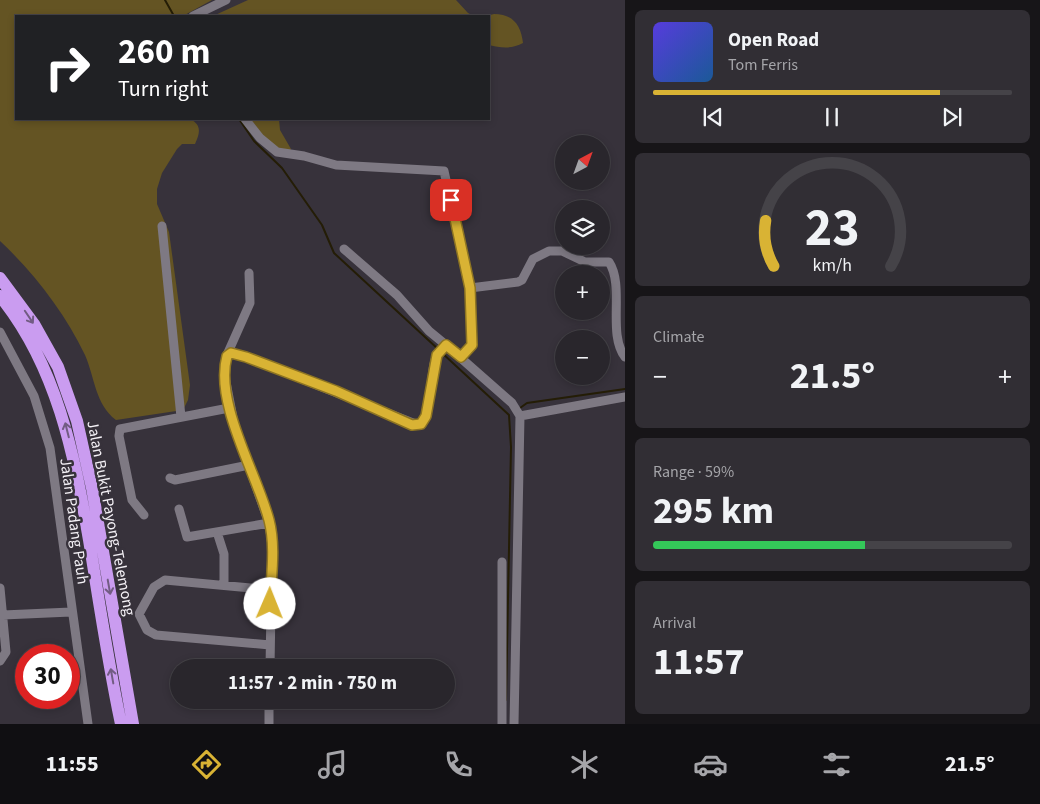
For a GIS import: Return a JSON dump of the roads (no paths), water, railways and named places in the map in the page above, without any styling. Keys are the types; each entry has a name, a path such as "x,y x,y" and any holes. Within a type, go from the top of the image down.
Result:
{"highway":[{"name":"Jalan Bukit Payong-Telemong","path":"0,278 34,324 58,367 77,422 92,488 133,724"},
{"name":"Jalan Bukit Payong-Telemong","path":"0,296 24,331 47,372 66,425 80,490 121,724"}],"street":[{"path":"195,15 226,0"},
{"path":"246,120 260,138 277,152 304,156 336,165 444,171 470,288 472,345 461,357"},
{"path":"162,226 181,417"},
{"path":"344,249 397,295 444,346 461,357 512,403 519,414 514,724"},
{"path":"470,288 518,282 522,280 532,260 549,252 562,250 585,262 609,262 614,267 618,294 619,346 625,357"},
{"path":"249,273 250,303 233,338 228,354 226,377 229,408 270,523 272,546 270,659"},
{"name":"Jalan Padang Pauh","path":"0,332 34,396 50,448 67,561 71,612 88,724"},
{"path":"228,354 246,357 418,426 426,416 437,355 444,346"},
{"path":"519,414 625,397"},
{"path":"144,515 132,500 119,430 124,427 229,408"},
{"path":"170,478 175,480 249,465"},
{"path":"179,509 186,536 270,523"},
{"path":"217,532 224,554 224,585"},
{"path":"502,562 502,724"},
{"path":"270,645 156,636 147,630 140,618 139,611 145,600 162,581 171,579 271,590"},
{"path":"0,588 6,652 0,661"},
{"path":"3,615 71,612"},
{"path":"268,724 269,709"}],"waterway":[{"path":"165,0 173,15"},
{"path":"240,120 254,141 282,168 322,225 334,253 438,349"},
{"path":"441,352 509,415 511,447 506,700"},
{"path":"520,408 527,403 625,389"}]}
